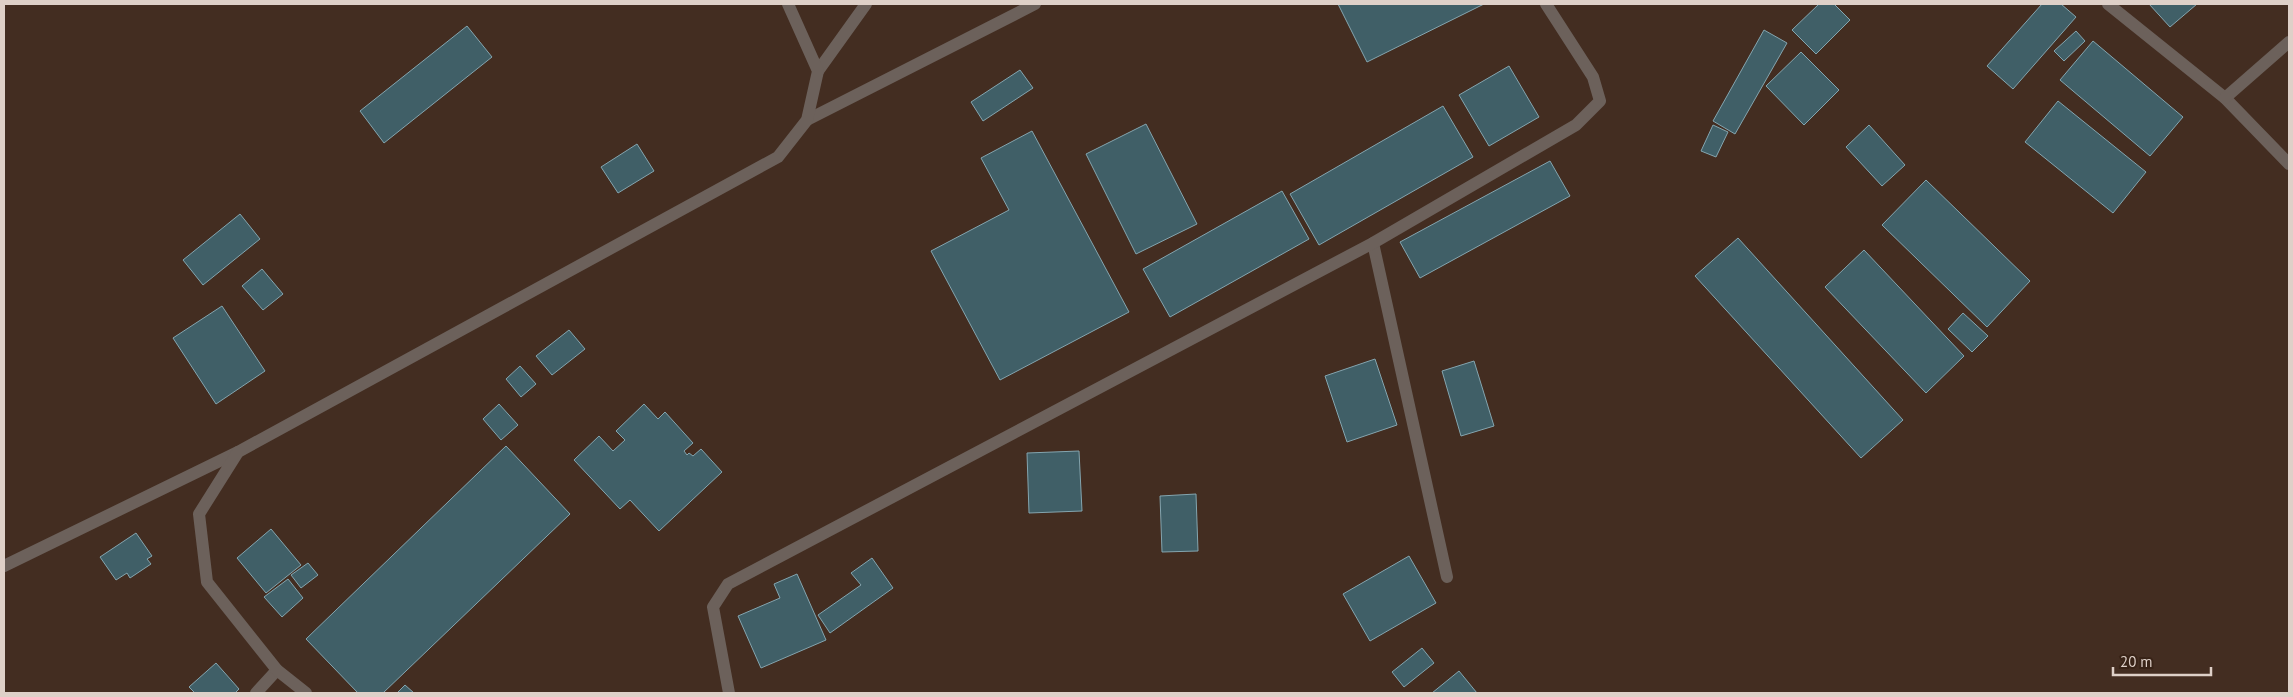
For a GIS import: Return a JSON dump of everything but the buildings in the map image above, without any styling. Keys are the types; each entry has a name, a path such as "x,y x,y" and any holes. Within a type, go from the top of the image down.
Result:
{"street":[{"path":"788,4 818,71"},
{"path":"807,120 818,71 866,4"},
{"path":"4,566 238,452 778,157 807,120 1035,4"},
{"path":"729,693 713,607 728,584 1373,244 1576,125 1600,101 1593,77 1546,4"},
{"path":"2108,4 2225,98 2289,164"},
{"path":"2225,98 2289,42"},
{"path":"1373,244 1446,577"},
{"path":"238,452 198,514 207,582 277,670 306,693"},
{"path":"256,693 277,670"}]}
